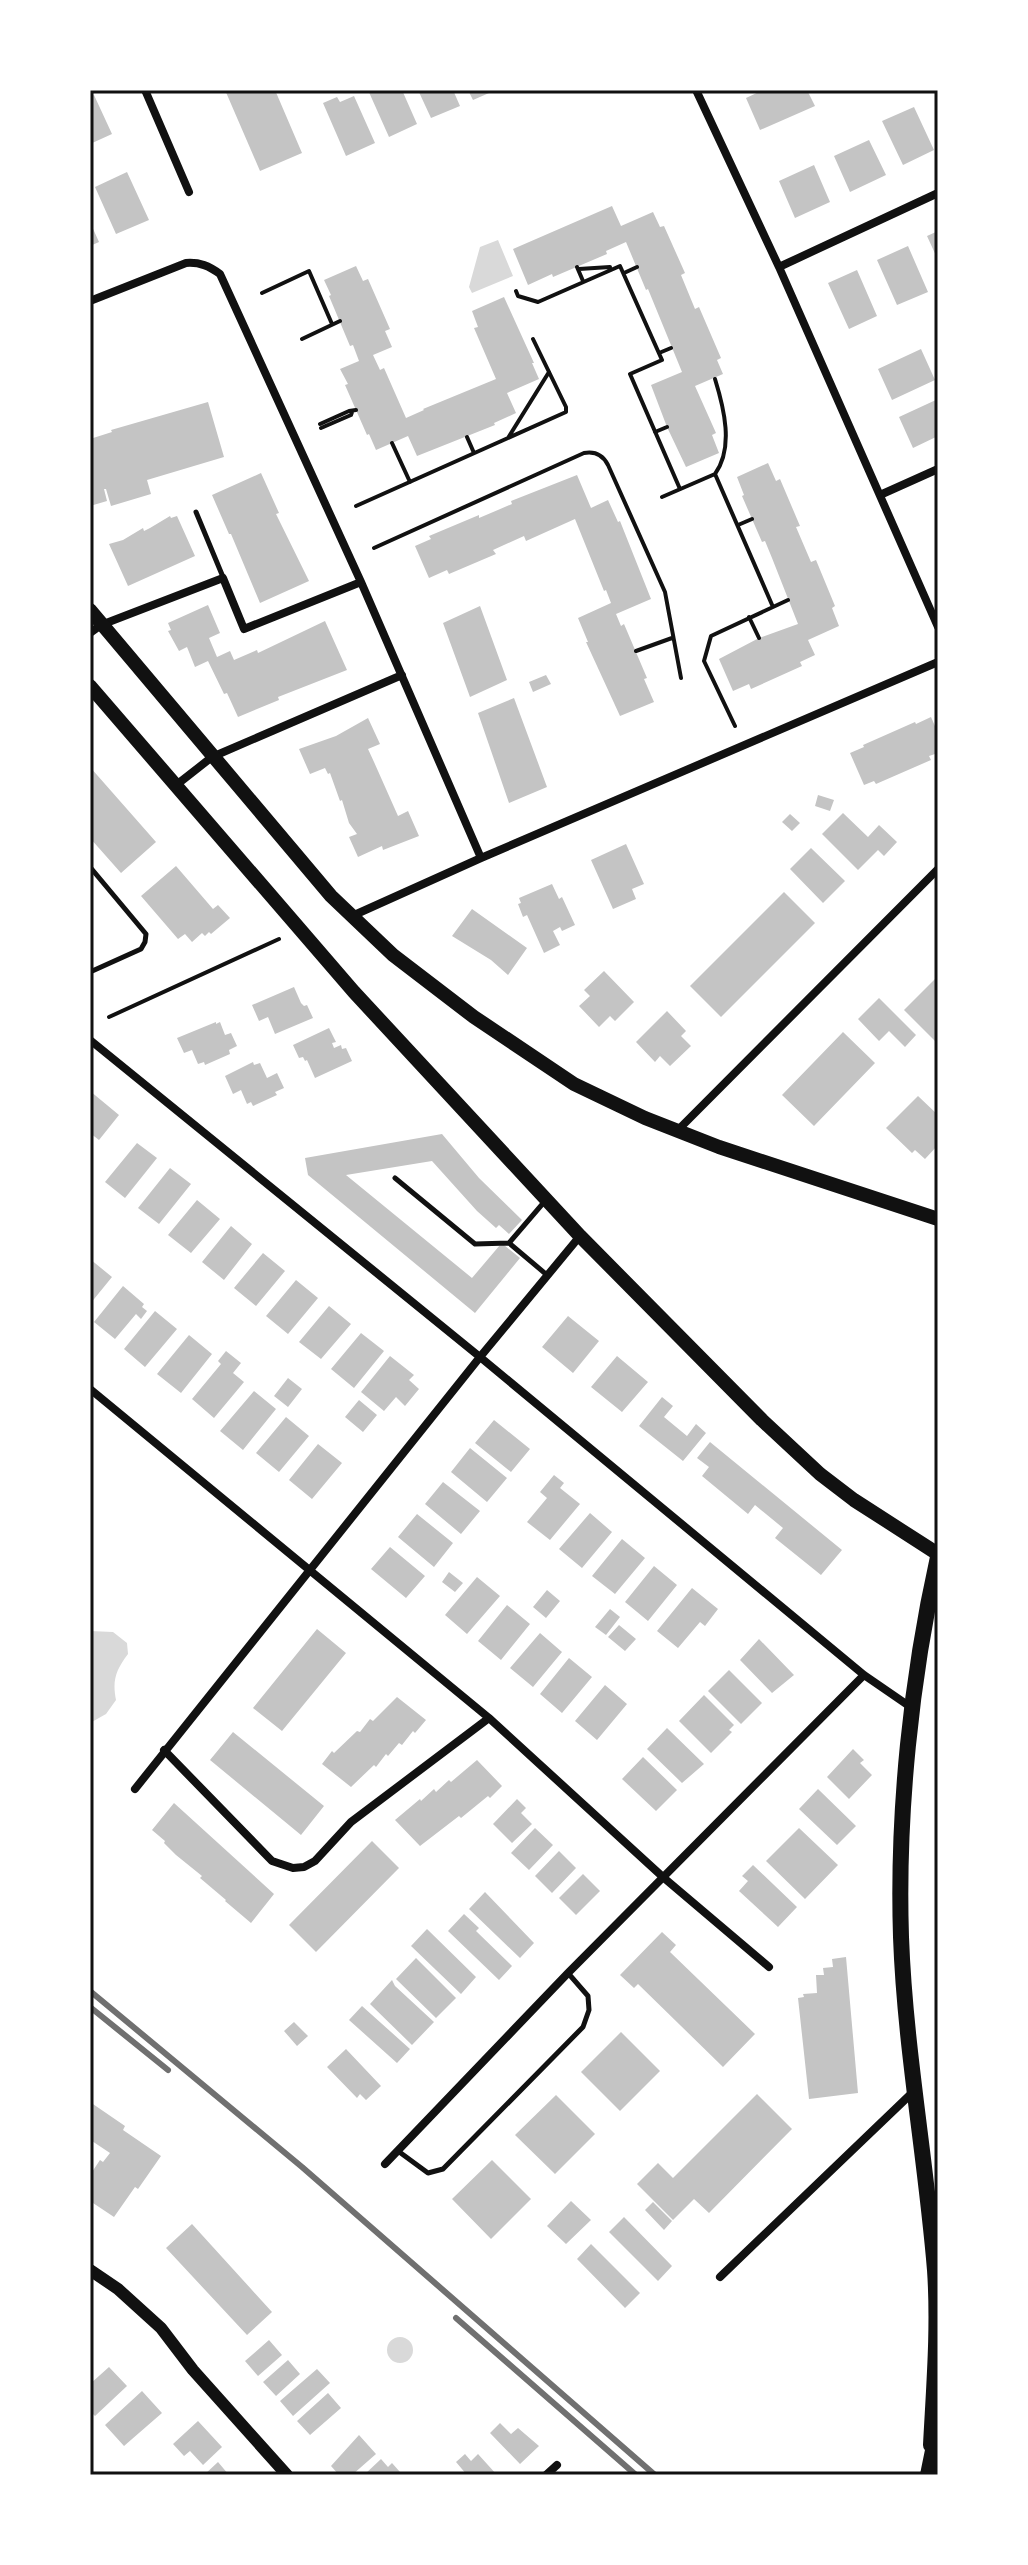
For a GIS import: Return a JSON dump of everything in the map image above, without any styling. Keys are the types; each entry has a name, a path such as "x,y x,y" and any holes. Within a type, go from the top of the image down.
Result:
{"highway":[{"path":"929,2475 938,2431"}],"main road":[{"path":"90,610 96,629 155,686 308,870 351,916 393,955 464,1009 548,1068 604,1100 719,1147 938,1219"},
{"path":"90,686 354,992 580,1236 762,1420 820,1474 938,1556 913,1709 904,1812 901,1923 935,2270 936,2355 929,2475"}],"street":[{"path":"145,90 189,192"},
{"path":"696,90 779,267 938,627"},
{"path":"779,267 938,193"},
{"path":"90,301 175,266 197,262 220,274 361,582 481,858"},
{"path":"880,495 938,469"},
{"path":"96,629 223,578 244,629 361,582"},
{"path":"351,916 938,662"},
{"path":"175,786 212,757 402,675"},
{"path":"677,1131 938,869"},
{"path":"90,1040 864,1675 913,1709"},
{"path":"135,1789 580,1236"},
{"path":"90,1389 489,1718 664,1878 769,1967"},
{"path":"385,2164 568,1973 864,1675"},
{"path":"164,1750 272,1861 293,1868 304,1867 315,1861 351,1822 489,1718"},
{"path":"720,2277 915,2090"},
{"path":"90,2270 118,2289 161,2328 193,2370 287,2475"},
{"path":"546,2475 557,2465"}],"lane":[{"path":"196,512 223,578"},
{"path":"90,867 146,934 141,949 90,972"},
{"path":"395,1178 475,1244 509,1243 547,1275"},
{"path":"509,1243 545,1200"},
{"path":"397,2150 428,2173 443,2169 560,2052 583,2027 589,2010 588,1996 568,1973"}],"path":[{"path":"516,291 518,296 538,302 620,266 662,360 630,374 680,489"},
{"path":"624,273 637,267"},
{"path":"583,281 578,268 612,268"},
{"path":"262,293 309,271 332,324"},
{"path":"302,339 340,321"},
{"path":"356,506 566,412 533,339"},
{"path":"659,353 671,348"},
{"path":"507,439 549,372"},
{"path":"662,497 715,474 726,449 721,396 715,379"},
{"path":"320,426 354,411"},
{"path":"655,432 667,427"},
{"path":"467,437 475,453"},
{"path":"392,443 410,482"},
{"path":"374,548 584,453 595,453 604,458 608,465 665,592 681,678"},
{"path":"715,474 773,607"},
{"path":"738,525 752,519"},
{"path":"735,726 705,663 704,656 713,633 788,600"},
{"path":"749,617 759,638"},
{"path":"636,651 672,638"},
{"path":"109,1017 279,939"}],"shaded area":[{"path":"498,240 513,276 472,293 469,287 480,247"},
{"path":"90,1631 113,1632 127,1643 128,1654 116,1676 116,1700 106,1714 90,1723"},
{"path":"400,2337 409,2341 413,2350 409,2359 400,2363 391,2359 387,2350 391,2341"}],"building":[{"path":"225,90 275,90 302,153 260,171"},
{"path":"368,90 402,90 417,124 389,137"},
{"path":"418,90 453,90 460,106 431,118"},
{"path":"468,90 496,90 473,100"},
{"path":"763,90 807,90 815,106 760,130 746,98"},
{"path":"94,95 112,134 90,144 90,97"},
{"path":"354,96 375,143 346,156 323,103 337,97 340,102"},
{"path":"914,107 934,150 903,165 882,121"},
{"path":"869,140 886,175 850,192 834,156"},
{"path":"814,165 830,202 795,218 779,181"},
{"path":"127,172 149,220 116,234 95,187"},
{"path":"612,206 621,226 653,212 660,227 664,226 685,273 681,275 695,309 699,307 721,358 717,360 723,374 695,386 716,433 712,435 719,453 686,467 651,385 682,372 626,242 606,251 607,254 528,285 513,249"},
{"path":"90,222 99,242 90,246"},
{"path":"938,231 938,260 927,236"},
{"path":"908,246 928,292 897,305 877,260"},
{"path":"356,266 363,281 368,279 390,329 385,331 392,347 373,355 380,370 384,368 406,418 496,379 474,328 478,327 472,311 504,297 539,379 507,393 516,413 495,425 417,456 408,436 376,450 340,369 359,361 324,280"},
{"path":"857,270 877,316 849,329 828,283"},
{"path":"921,349 935,380 892,400 878,369"},
{"path":"938,399 938,436 913,448 899,417"},
{"path":"208,402 224,457 147,480 151,494 111,506 104,489 107,501 90,506 90,439"},
{"path":"768,463 776,481 780,479 811,562 816,560 835,606 832,608 839,626 808,640 815,655 800,662 802,666 751,689 749,684 733,691 719,659 759,638 798,624 765,541 762,542 742,496 737,477"},
{"path":"261,473 279,513 276,514 309,581 260,603 212,495"},
{"path":"577,475 591,508 608,500 620,521 651,599 616,614 621,626 624,624 654,702 620,716 578,618 611,603 575,519 526,541 524,536 493,550 496,554 449,574 447,570 429,578 415,546 431,539 429,536 479,515 479,518 512,504 511,501"},
{"path":"170,516 177,516 195,556 128,586 109,544 143,528 144,531"},
{"path":"208,605 220,633 209,638 217,657 230,651 234,660 257,650 258,653 325,621 347,670 278,697 279,700 238,717 208,661 195,667 187,647 179,651 168,631 171,630 168,623"},
{"path":"480,606 507,680 470,697 443,623"},
{"path":"546,675 551,684 533,692 529,682"},
{"path":"514,698 547,787 509,803 478,713"},
{"path":"931,717 938,733 938,753 929,756 931,760 876,784 874,781 864,785 850,753"},
{"path":"368,718 380,744 368,749 398,816 408,811 419,836 383,850 382,846 358,857 349,837 357,834 349,823 330,773 325,768 310,774 299,749 336,736"},
{"path":"90,767 156,842 121,873 90,838"},
{"path":"818,795 834,800 830,811 815,806"},
{"path":"843,813 868,837 879,825 897,842 884,856 878,850 858,870 822,834"},
{"path":"790,814 800,823 792,831 782,822"},
{"path":"626,844 644,884 632,889 636,899 613,909 591,860"},
{"path":"811,848 845,881 823,903 790,869"},
{"path":"176,866 213,909 218,905 230,918 211,934 209,932 205,936 202,933 192,942 185,934 178,939 141,896"},
{"path":"552,884 575,925 553,931 560,945 544,953 527,915 523,917 518,904 521,903 519,898"},
{"path":"784,892 815,923 721,1017 690,986"},
{"path":"472,909 527,948 508,975 491,960 452,936"},
{"path":"604,971 634,1002 615,1021 610,1016 599,1027 579,1006 590,996 584,990"},
{"path":"938,976 938,1044 904,1010"},
{"path":"294,987 313,1018 275,1034 268,1017 259,1021 252,1005"},
{"path":"879,998 916,1035 905,1047 889,1031 879,1041 858,1019"},
{"path":"667,1011 686,1031 681,1036 691,1046 670,1066 660,1056 655,1062 636,1042"},
{"path":"220,1022 225,1035 231,1033 237,1046 229,1050 230,1054 205,1065 204,1062 198,1064 192,1050 184,1053 177,1038"},
{"path":"329,1028 336,1042 332,1043 334,1048 341,1045 342,1049 346,1048 352,1061 315,1078 307,1060 299,1058 293,1045"},
{"path":"843,1032 875,1063 814,1126 782,1095"},
{"path":"253,1062 254,1065 260,1063 267,1078 277,1073 284,1088 275,1092 277,1095 253,1106 251,1102 247,1104 241,1090 233,1094 225,1076"},
{"path":"90,1091 119,1115 99,1140 90,1133"},
{"path":"918,1096 938,1115 938,1145 925,1159 915,1150 912,1153 886,1128"},
{"path":"442,1134 479,1178 522,1220 509,1234 499,1225 496,1228 477,1211 432,1161 346,1175 472,1278 500,1245 520,1258 475,1313 308,1175 305,1158"},
{"path":"137,1143 157,1158 125,1198 105,1182"},
{"path":"170,1168 191,1184 159,1224 138,1208"},
{"path":"197,1200 220,1219 191,1253 168,1235"},
{"path":"231,1226 252,1244 224,1280 202,1262"},
{"path":"263,1253 285,1271 256,1306 234,1288"},
{"path":"90,1259 112,1277 90,1304"},
{"path":"296,1280 318,1298 288,1334 266,1316"},
{"path":"123,1286 144,1304 142,1307 147,1311 141,1319 136,1314 115,1339 94,1322"},
{"path":"329,1306 351,1324 321,1359 299,1342"},
{"path":"155,1311 177,1329 145,1367 124,1349"},
{"path":"568,1316 599,1341 573,1373 542,1347"},
{"path":"361,1333 384,1351 354,1388 331,1369"},
{"path":"189,1335 212,1354 181,1393 157,1374"},
{"path":"226,1351 241,1363 233,1373 244,1382 214,1418 192,1399 221,1364 218,1361"},
{"path":"390,1356 414,1375 409,1380 419,1389 405,1406 396,1397 384,1411 361,1392"},
{"path":"617,1356 648,1382 622,1412 591,1387"},
{"path":"288,1378 302,1389 288,1407 274,1396"},
{"path":"254,1391 276,1409 243,1450 220,1431"},
{"path":"662,1397 673,1406 664,1417 687,1436 696,1424 706,1433 683,1461 639,1426"},
{"path":"359,1400 377,1415 363,1432 345,1417"},
{"path":"286,1417 309,1436 279,1472 256,1453"},
{"path":"494,1420 530,1449 511,1472 475,1443"},
{"path":"710,1442 842,1550 821,1575 775,1538 783,1528 755,1505 748,1514 702,1476 709,1467 697,1458"},
{"path":"318,1444 342,1463 312,1499 289,1480"},
{"path":"470,1448 507,1478 487,1502 451,1472"},
{"path":"554,1475 564,1483 560,1488 580,1504 550,1540 527,1522 547,1498 540,1492"},
{"path":"443,1482 480,1511 461,1534 425,1504"},
{"path":"590,1513 612,1532 582,1568 559,1549"},
{"path":"417,1514 453,1543 434,1567 398,1537"},
{"path":"622,1539 645,1558 615,1594 592,1576"},
{"path":"390,1547 425,1576 406,1598 371,1569"},
{"path":"654,1566 677,1585 648,1621 625,1602"},
{"path":"449,1572 463,1583 455,1592 442,1582"},
{"path":"477,1577 500,1596 467,1634 445,1615"},
{"path":"692,1588 718,1609 705,1626 700,1622 678,1648 657,1631"},
{"path":"547,1590 560,1601 546,1618 533,1607"},
{"path":"507,1605 530,1624 501,1660 478,1641"},
{"path":"610,1609 620,1617 606,1635 595,1627"},
{"path":"619,1625 636,1639 625,1651 608,1637"},
{"path":"317,1629 346,1653 282,1731 253,1708"},
{"path":"540,1633 562,1652 533,1687 510,1668"},
{"path":"759,1639 794,1675 772,1693 740,1660"},
{"path":"569,1658 592,1677 562,1713 540,1694"},
{"path":"729,1670 762,1703 741,1724 708,1691"},
{"path":"605,1685 627,1704 597,1740 575,1721"},
{"path":"704,1695 734,1725 729,1730 732,1732 711,1753 679,1721"},
{"path":"397,1697 426,1720 402,1745 399,1743 351,1787 322,1764 332,1751 334,1753 357,1731 360,1732 370,1719 373,1721"},
{"path":"667,1728 704,1764 682,1783 647,1749"},
{"path":"233,1732 324,1806 301,1835 210,1760"},
{"path":"853,1749 864,1760 860,1763 872,1775 849,1799 827,1777"},
{"path":"643,1757 677,1790 656,1811 622,1779"},
{"path":"477,1760 502,1786 490,1798 488,1796 420,1846 395,1820 434,1789 436,1792 449,1780 451,1782"},
{"path":"818,1789 856,1826 837,1845 799,1809"},
{"path":"517,1799 526,1808 521,1813 532,1824 512,1843 493,1824"},
{"path":"174,1803 274,1894 251,1923 152,1830"},
{"path":"535,1828 553,1845 529,1870 511,1853"},
{"path":"799,1828 838,1865 805,1899 766,1861"},
{"path":"372,1841 399,1868 316,1952 289,1925"},
{"path":"559,1851 576,1868 552,1893 535,1876"},
{"path":"753,1865 797,1907 778,1927 739,1891 748,1881 742,1876"},
{"path":"583,1874 600,1891 576,1915 559,1898"},
{"path":"485,1892 534,1943 520,1958 469,1909"},
{"path":"464,1914 479,1928 476,1931 512,1966 499,1980 448,1931"},
{"path":"427,1929 476,1977 461,1994 411,1946"},
{"path":"662,1932 676,1945 670,1952 755,2034 723,2067 638,1984 634,1988 620,1975"},
{"path":"846,1957 858,2093 809,2099 798,1998 804,1997 803,1994 817,1993 816,1975 824,1975 823,1968 833,1967 832,1959"},
{"path":"416,1958 456,1998 436,2018 396,1979"},
{"path":"392,1980 434,2022 412,2045 370,2004"},
{"path":"362,2006 410,2049 397,2063 349,2020"},
{"path":"294,2022 308,2036 297,2046 284,2031"},
{"path":"621,2032 660,2071 620,2111 581,2072"},
{"path":"346,2049 381,2086 366,2100 360,2094 357,2098 327,2067"},
{"path":"757,2094 792,2129 709,2213 694,2199 673,2220 637,2184 658,2163 673,2178"},
{"path":"556,2095 595,2134 555,2174 515,2135"},
{"path":"90,2102 161,2156 114,2217 90,2201 90,2175 100,2160 103,2162 110,2153 92,2141 90,2144"},
{"path":"492,2160 531,2199 491,2239 452,2199"},
{"path":"571,2201 591,2220 566,2244 547,2226"},
{"path":"653,2202 672,2221 664,2230 645,2210"},
{"path":"624,2217 672,2266 658,2281 609,2232"},
{"path":"192,2224 272,2312 247,2335 166,2248"},
{"path":"591,2244 640,2293 625,2308 577,2259"},
{"path":"269,2340 282,2355 258,2376 245,2361"},
{"path":"288,2360 300,2374 276,2396 263,2382"},
{"path":"109,2367 127,2386 95,2416 90,2411 90,2384"},
{"path":"317,2369 330,2383 293,2416 280,2401"},
{"path":"142,2391 162,2413 124,2446 105,2425"},
{"path":"328,2393 341,2408 310,2435 297,2421"},
{"path":"198,2421 222,2447 203,2465 190,2451 184,2456 173,2444"},
{"path":"500,2423 511,2434 518,2428 539,2446 520,2464 490,2433"},
{"path":"359,2435 376,2454 352,2475 339,2475 331,2466"},
{"path":"465,2454 471,2461 478,2454 497,2475 467,2475 456,2462"},
{"path":"381,2459 388,2467 392,2463 400,2472 397,2475 364,2475"},
{"path":"218,2462 229,2475 204,2475"}],"railway":[{"path":"90,1991 302,2167 655,2475"},
{"path":"90,2007 168,2070"},
{"path":"456,2318 636,2475"}]}
